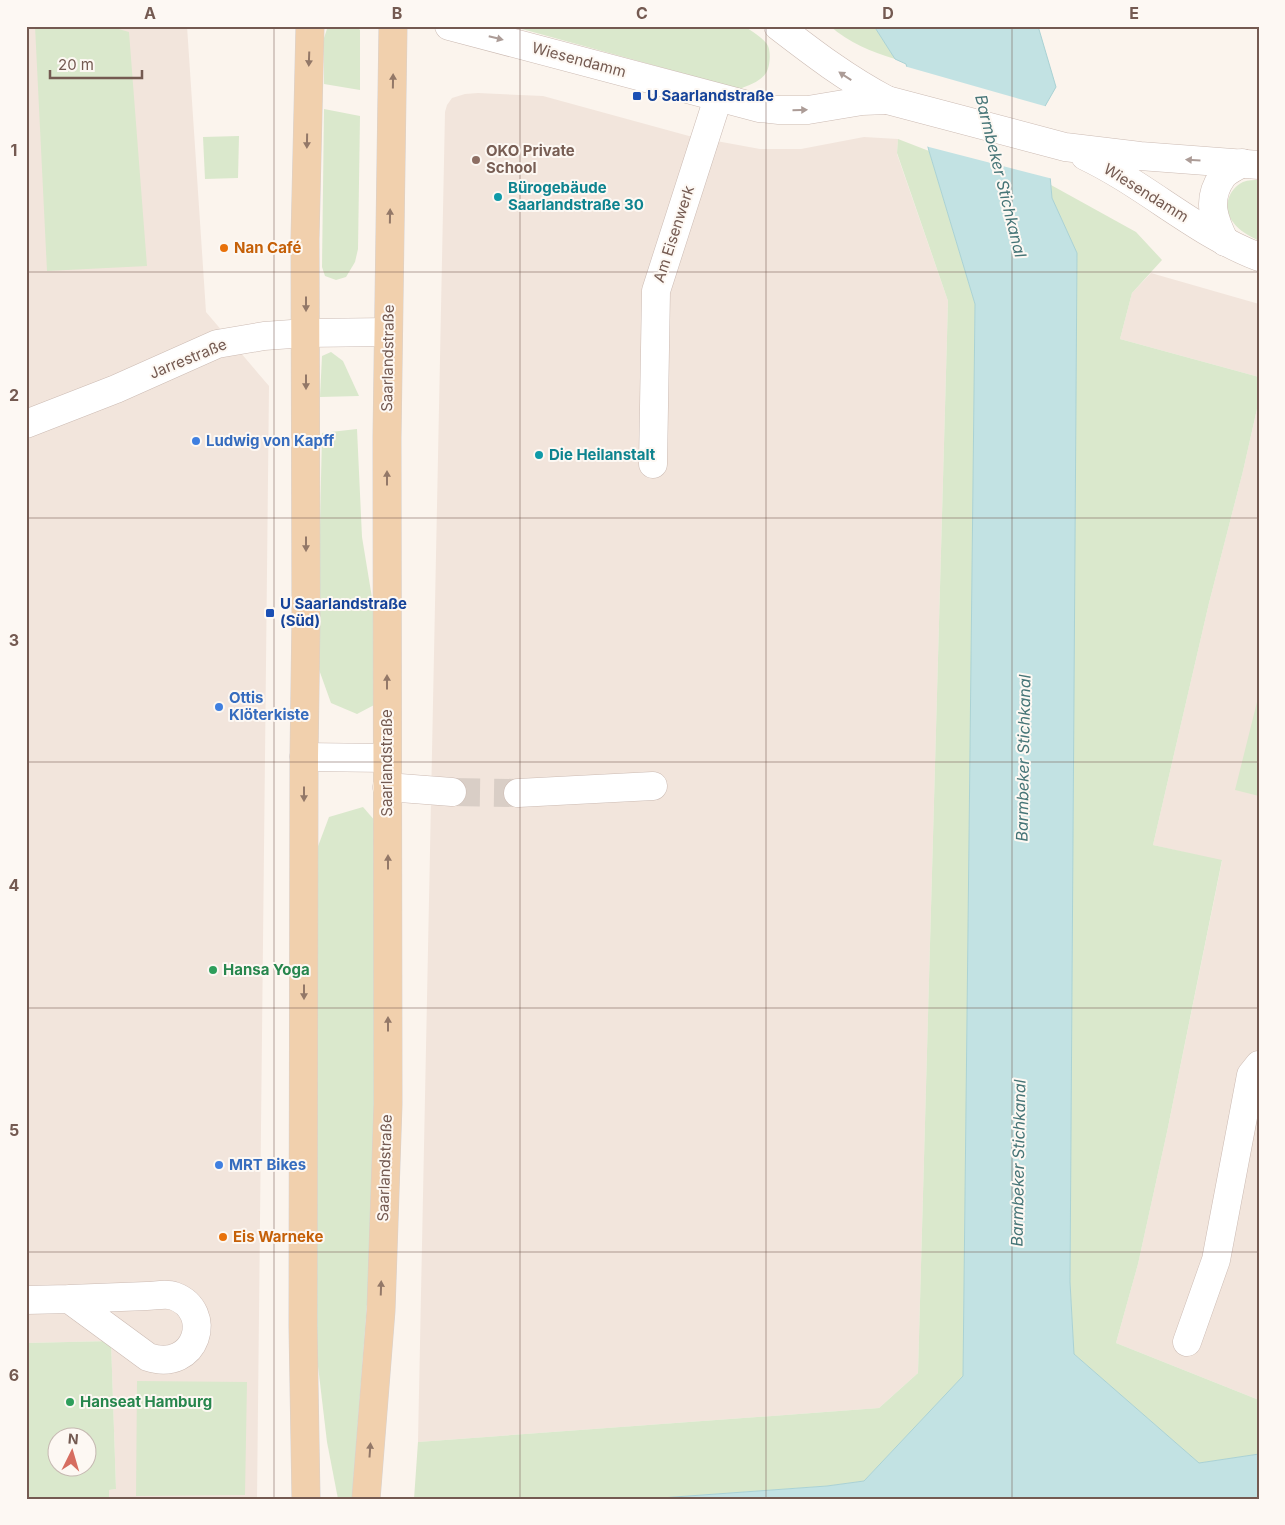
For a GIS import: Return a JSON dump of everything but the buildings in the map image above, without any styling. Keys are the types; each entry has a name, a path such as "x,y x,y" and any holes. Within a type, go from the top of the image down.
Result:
{"main road":[{"path":"306,1499 303,1326 304,757 306,229 310,26"},
{"name":"Saarlandstraße","path":"366,1499 381,1310 388,1104 388,332 393,26"}],"street":[{"name":"Wiesendamm","path":"448,26 507,40 759,108 808,110 862,101 887,100"},
{"name":"Wiesendamm","path":"778,26 832,68 887,100 1065,147 1140,156 1250,164"},
{"name":"Am Eisenwerk","path":"653,464 656,291 718,98"},
{"name":"Wiesendamm","path":"1065,147 1109,168 1225,242 1259,257"},
{"name":"Wiesendamm","path":"1225,242 1214,218 1214,194 1222,176 1250,164"},
{"name":"Jarrestraße","path":"26,424 116,389 217,344 264,336 306,333 388,332"},
{"path":"304,757 387,758"},
{"path":"518,793 653,786"},
{"path":"388,787 452,792"},
{"path":"1187,1342 1216,1260 1251,1074 1259,1065"},
{"path":"26,1300 69,1299"}],"shaded area":[{"path":"26,26 187,26 206,312 269,386 257,1499 109,1499 108,1490 116,1489 111,1341 26,1343"},
{"path":"478,93 543,96 689,136 760,149 801,149 864,137 898,139 897,154 948,301 918,1373 879,1408 418,1442 445,112 452,98"},
{"path":"1151,273 1259,304 1259,377 1120,339 1132,293"},
{"path":"1259,400 1259,1400 1116,1343 1138,1264 1222,861 1153,845 1209,603"}],"green space":[{"path":"35,26 108,26 129,32 147,266 47,271"},
{"path":"328,26 357,26 360,30 360,90 324,84 324,38"},
{"path":"511,26 744,26 764,40 770,52 769,63 766,73 761,79 740,89"},
{"path":"830,26 874,26 895,59 861,46"},
{"path":"324,109 360,116 358,249 355,262 346,277 336,280 325,276 322,267"},
{"path":"239,136 238,178 205,179 203,137"},
{"path":"898,139 929,151 975,304 963,1376 864,1481 827,1486 647,1499 414,1499 418,1442 879,1408 918,1373 948,301 897,153"},
{"path":"1259,180 1259,241 1235,225 1230,217 1227,205 1230,194 1238,185 1247,181"},
{"path":"1051,185 1136,232 1162,260 1132,293 1120,339 1259,377 1259,400 1243,471 1209,603 1153,845 1222,860 1167,1132 1138,1264 1116,1343 1259,1400 1259,1454 1199,1463 1074,1354 1070,1282 1077,253 1052,198"},
{"path":"331,352 343,361 359,396 320,397 322,356"},
{"path":"357,429 362,537 375,616 376,704 357,714 331,703 317,664 322,433"},
{"path":"1259,694 1259,796 1235,790"},
{"path":"363,807 376,822 374,1213 352,1499 338,1499 327,1442 315,1341 314,857 329,817"},
{"name":"Hanseat Hamburg","path":"111,1341 116,1489 109,1490 109,1499 26,1499 26,1343"},
{"path":"137,1381 247,1382 245,1495 136,1496"}],"water":[{"name":"Barmbeker Stichkanal","path":"874,26 1038,26 1056,87 1044,108 1052,198 1077,253 1070,1282 1074,1354 1199,1463 1259,1454 1259,1499 647,1499 827,1486 864,1481 963,1376 975,304 929,151 906,64 895,59"}],"pier":[{"path":"904,66 1048,107 1053,179 925,146"}],"tunnel":[{"path":"452,792 518,793"}],"place":[{"name":"U Saarlandstraße","path":"637,96"},
{"name":"OKO Private School","path":"476,160"},
{"name":"Bürogebäude Saarlandstraße 30","path":"498,197"},
{"name":"Nan Café","path":"224,248"},
{"name":"Ludwig von Kapff","path":"196,441"},
{"name":"Die Heilanstalt","path":"539,455"},
{"name":"U Saarlandstraße (Süd)","path":"270,613"},
{"name":"Ottis Klöterkiste","path":"219,707"},
{"name":"Hansa Yoga","path":"213,970"},
{"name":"MRT Bikes","path":"219,1165"},
{"name":"Eis Warneke","path":"223,1237"},
{"name":"Hanseat Hamburg","path":"70,1402"}]}
